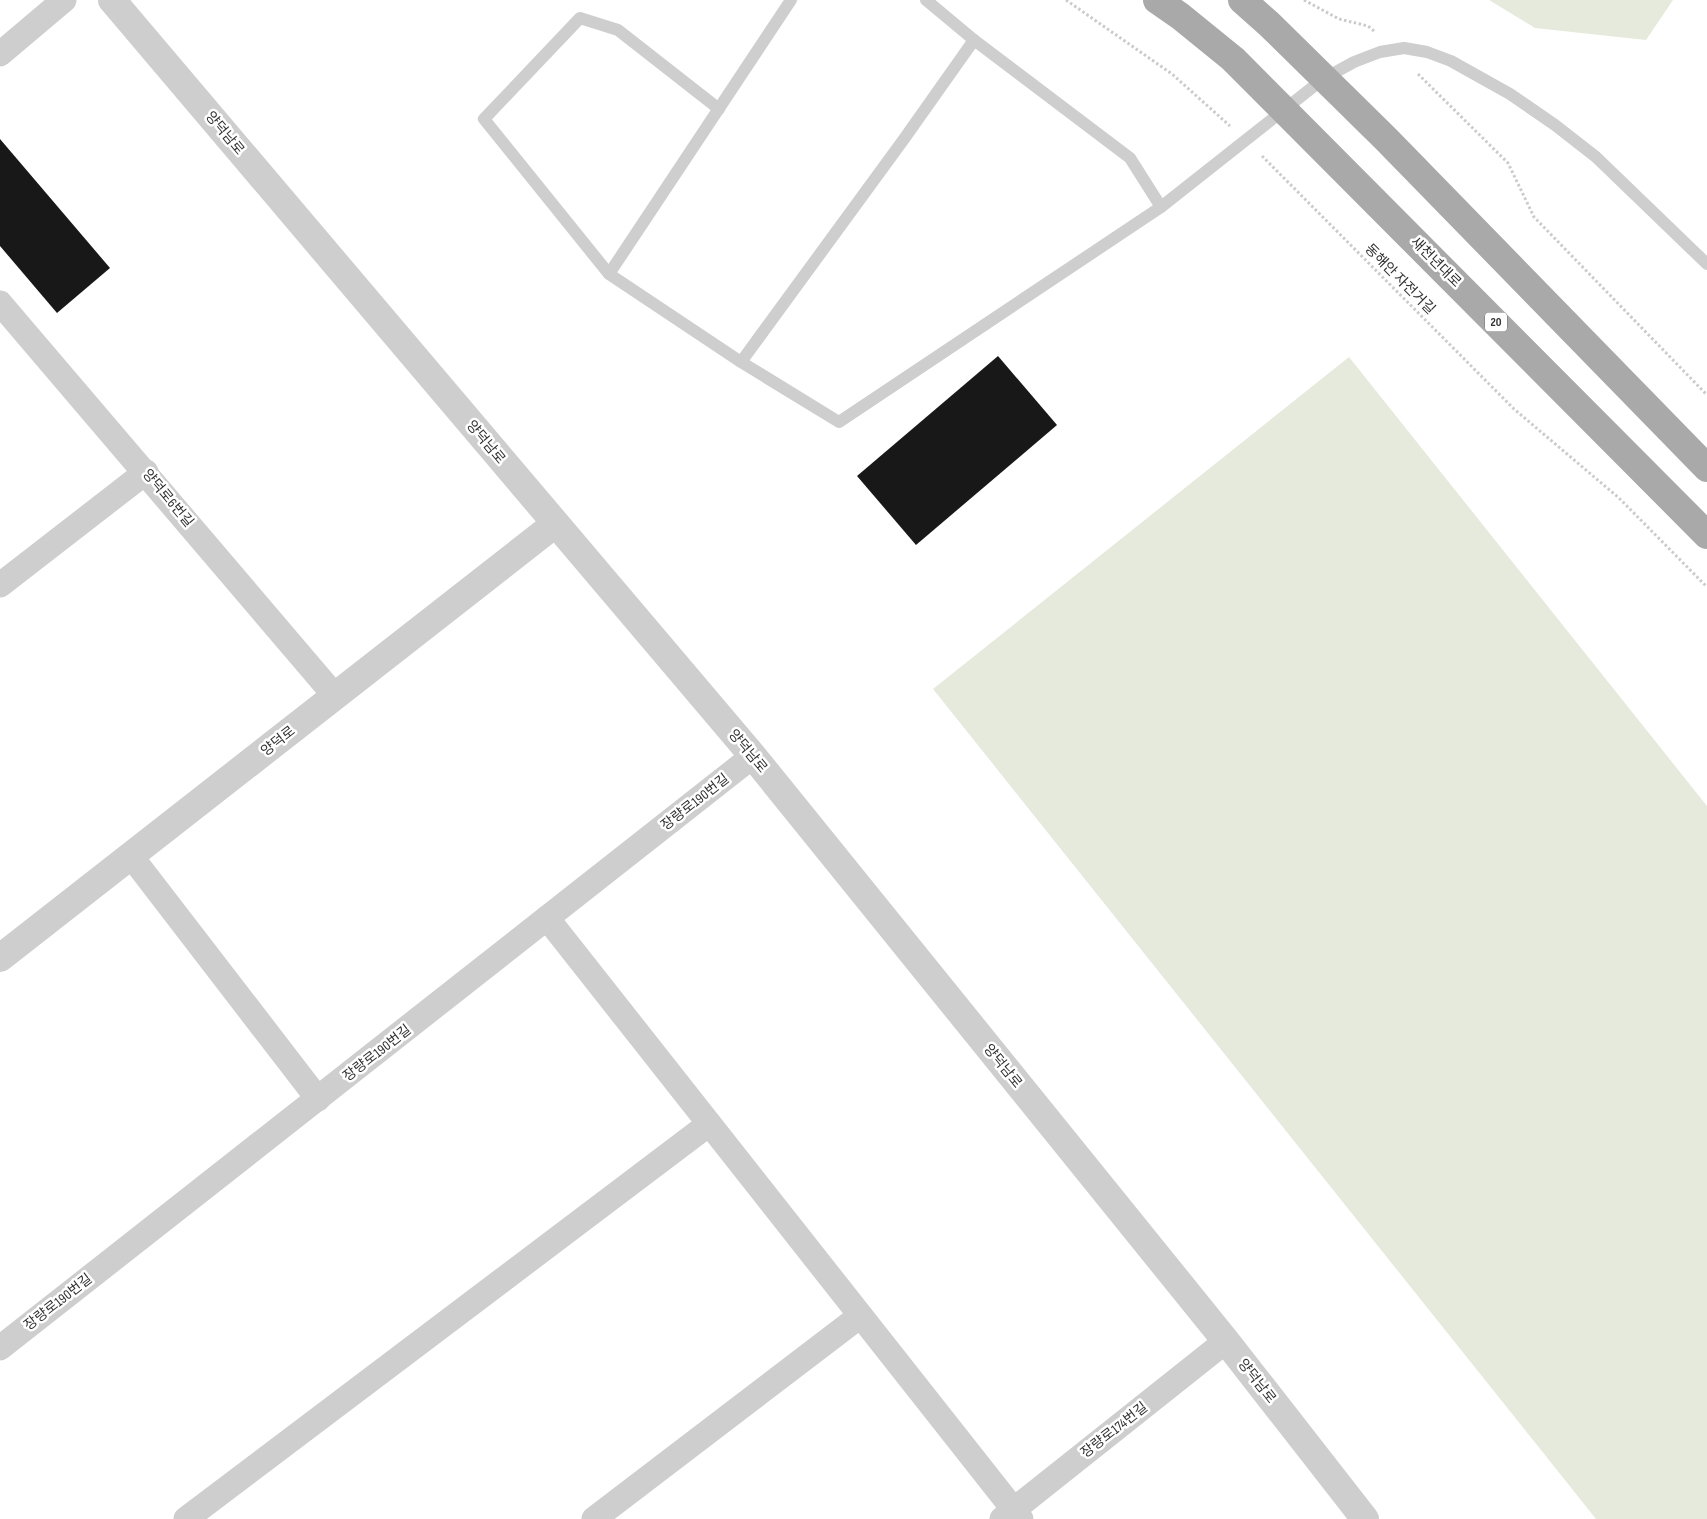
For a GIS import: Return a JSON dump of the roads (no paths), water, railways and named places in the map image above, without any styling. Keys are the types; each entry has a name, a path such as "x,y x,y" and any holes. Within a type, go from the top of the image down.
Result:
{"main road":[{"name":"새천년대로","path":"1157,0 1233,59 1707,534"},
{"path":"1242,0 1386,139 1707,468"}],"street":[{"path":"0,54 64,0"},
{"name":"양덕남로","path":"112,0 753,756 1226,1341 1365,1519"},
{"name":"양덕로6번길","path":"0,303 335,696"},
{"path":"0,585 146,472"},
{"name":"양덕로","path":"0,958 555,524"},
{"name":"장량로190번길","path":"0,1348 753,756"},
{"path":"131,856 318,1099"},
{"path":"547,918 860,1316 1012,1516"},
{"path":"186,1519 710,1124"},
{"path":"594,1519 860,1316"},
{"name":"장량로174번길","path":"1012,1516 1226,1341"}],"lane":[{"path":"609,274 792,0"},
{"path":"926,0 974,40 1130,158 1161,207"},
{"path":"719,109 618,30 580,18 484,120 609,274 741,362 839,422 1161,207 1323,79 1354,62 1380,52 1404,48 1427,52 1451,61 1510,94 1556,125 1596,157 1707,264"},
{"path":"741,362 898,148 974,40"}]}
